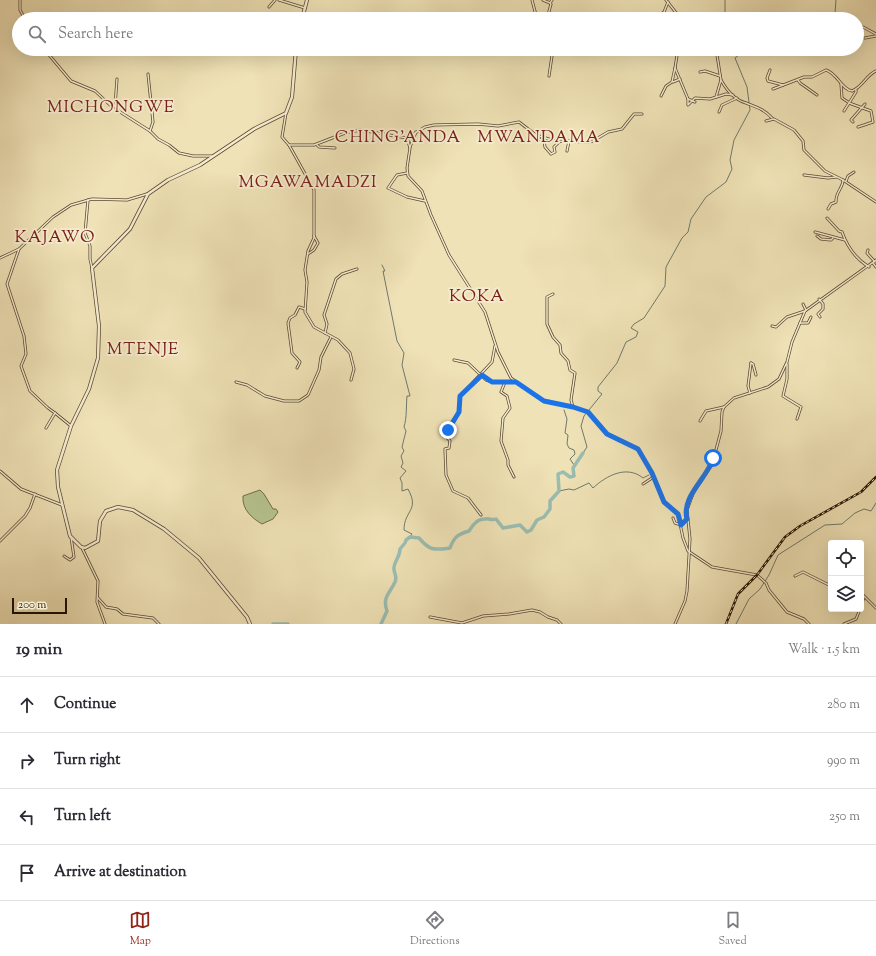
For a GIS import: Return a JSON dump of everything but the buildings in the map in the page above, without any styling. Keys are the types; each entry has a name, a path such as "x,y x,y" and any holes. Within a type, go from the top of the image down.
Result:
{"street":[{"path":"20,0 21,12"},
{"path":"269,6 275,0"},
{"path":"279,0 305,8"},
{"path":"304,12 307,0"},
{"path":"532,0 535,12"},
{"path":"543,0 550,3"},
{"path":"549,12 552,0"},
{"path":"667,1 676,12"},
{"path":"663,12 667,1"},
{"path":"864,28 876,35"},
{"path":"865,38 876,35"},
{"path":"50,56 70,82 95,91 110,105 115,106 122,114 150,131 158,139 179,153 193,156 214,156"},
{"path":"295,56 292,97 286,113 282,137 289,145 314,190 314,236 305,270 307,284 305,309 314,327 342,344 352,359 354,369 351,380"},
{"path":"549,76 552,56"},
{"path":"672,82 677,56"},
{"path":"717,56 721,80 737,98 767,112 772,118 794,130 802,141 804,150 826,171 846,181 876,202"},
{"path":"675,68 688,99 688,105 695,98 710,99 726,94 734,95"},
{"path":"770,70 767,78 768,81 785,85"},
{"path":"773,89 804,77 812,77 826,70 831,72 847,89 856,90"},
{"path":"844,111 856,90 868,75 876,70"},
{"path":"700,72 705,71 720,76"},
{"path":"148,74 153,122 150,131"},
{"path":"115,106 117,79"},
{"path":"661,96 666,86 680,79"},
{"path":"716,97 721,80"},
{"path":"798,80 817,95"},
{"path":"841,83 842,98 848,103 871,111 874,122 858,127"},
{"path":"719,112 722,105 737,98"},
{"path":"688,99 695,102"},
{"path":"853,122 851,120 865,104"},
{"path":"0,258 19,249 53,217 71,205 100,198 127,200 147,194 163,183 191,171 244,135 286,113"},
{"path":"536,135 560,142 594,141 604,134 622,129 634,114 642,114"},
{"path":"766,121 772,118"},
{"path":"289,145 317,145 345,133 360,130 407,138 416,132 434,125 478,124 498,126 519,122 536,135 536,138 544,141 545,147 551,154 554,152 554,147 560,142"},
{"path":"416,132 410,148 407,173 422,191 449,255 485,312 504,366 516,382 544,401 573,407 587,412 607,434 638,449 652,473 664,502 678,514 688,551 712,567 753,574 766,583 769,590 787,612 804,619 809,624"},
{"path":"407,138 410,148"},
{"path":"567,151 570,142"},
{"path":"317,145 319,147 335,148"},
{"path":"846,181 848,176 854,172"},
{"path":"407,173 397,175 388,188 407,197 426,201"},
{"path":"804,175 828,178 838,177"},
{"path":"828,209 831,204 836,202 836,196 843,184 843,180"},
{"path":"92,268 130,229 147,194"},
{"path":"64,556 70,560 74,557 57,480 57,470 71,426 89,389 99,353 99,326 90,259 90,246 85,233 88,200"},
{"path":"827,218 839,231 842,232 845,240 859,261 869,267"},
{"path":"815,232 832,238 845,240"},
{"path":"308,254 314,250 318,243 314,236"},
{"path":"817,236 826,241 831,240 832,238"},
{"path":"19,249 7,284 24,336 26,354 21,366 30,391 71,426"},
{"path":"868,250 867,253 875,262 876,267"},
{"path":"772,326 776,327 786,317 806,310 819,299 875,262"},
{"path":"325,333 327,324 324,315 336,280 342,274 357,269"},
{"path":"553,294 547,297 545,319 550,331 560,345 561,353 568,361 570,370 575,373 571,400 573,407"},
{"path":"819,299 823,304 823,309 818,314 820,317"},
{"path":"803,304 806,310"},
{"path":"297,368 300,362 292,353 288,323 290,318 295,315 299,307 305,309"},
{"path":"675,624 686,594 690,534 687,510 694,491 712,465 721,431 722,412 724,407 734,398 768,387 779,379 787,362 792,342 806,310"},
{"path":"800,323 808,323 808,319 811,317"},
{"path":"236,382 247,385 265,396 289,402 299,401 308,396 319,370 321,358 331,337"},
{"path":"481,514 468,498 453,491 446,475 445,462 445,449 449,448 450,440 444,434 450,428 459,412 460,396 482,375 492,362 495,344"},
{"path":"454,360 468,362 492,382 516,382"},
{"path":"787,362 787,379 783,396 801,407 797,419"},
{"path":"750,393 748,386 751,363 753,364 756,375"},
{"path":"505,382 501,392 507,396 510,408 503,418 501,441 504,454 508,460 508,465 514,477"},
{"path":"700,421 706,411 724,407"},
{"path":"46,428 56,414"},
{"path":"0,471 21,490 63,505"},
{"path":"643,484 652,478 652,473"},
{"path":"0,541 25,516 30,508 35,494"},
{"path":"82,548 98,541 100,521 106,511 123,506 133,510 169,533 199,558 247,617 250,624"},
{"path":"674,518 675,523 681,525"},
{"path":"681,525 687,519"},
{"path":"70,536 82,548 98,581 97,598 105,624"},
{"path":"795,576 803,572 828,584"},
{"path":"864,597 871,601 876,608"},
{"path":"97,598 106,607 115,609 123,614 153,618 159,624"},
{"path":"430,617 462,623 483,616 532,610 557,620 561,624"},
{"path":"844,624 856,619 859,612"}],"green space":[{"path":"260,490 273,509 276,509 278,512 273,519 262,524 248,513 243,501 243,496"}],"waterway":[{"path":"725,0 725,12"},
{"path":"835,12 836,0"},
{"path":"583,453 587,447 581,426 584,416 602,394 598,391 598,387 617,363 626,342 636,337 638,332 631,328 634,324 644,318 665,286 666,267 682,238 688,232 691,219 706,197 726,182 732,169 730,160 734,140 750,110 747,87 735,58 738,56"},
{"path":"382,265 385,271 383,271 397,341 404,353 402,365 410,396 407,396 404,427 406,431 402,447 404,451 401,456 403,463 401,467 406,471 400,478 402,483 402,491 408,489 411,496 412,506 406,518 404,530 412,534 410,537"},
{"path":"564,410 567,419 565,433 568,435 567,444 569,448 574,450 575,454 570,459 574,465"},
{"path":"381,624 387,611 385,602 387,595 396,580 394,569 395,565 400,549 406,540 410,537 419,538 433,549 450,548 457,536 469,531 477,521 482,519 496,519 503,528 520,525 527,532 531,530 537,520 544,517 550,509 550,501 559,491 558,474 563,472 570,477 574,476 573,468 583,453"},
{"path":"559,491 569,489 574,490 589,483 593,488 604,479 617,473 630,472 643,478 649,475"},
{"path":"736,624 749,599 760,589 769,575 778,555 825,525 842,524 855,513 864,509 871,511 876,503"},
{"path":"273,624 288,624"}],"railway":[{"path":"726,624 738,594 757,575 785,537 800,526 861,492 876,477"}],"district":[{"name":"MICHONGWE","path":"111,108"},
{"name":"CHING'ANDA","path":"398,138"},
{"name":"MWANDAMA","path":"539,138"},
{"name":"MGAWAMADZI","path":"308,183"},
{"name":"KAJAWO","path":"55,238"},
{"name":"KOKA","path":"477,297"},
{"name":"MTENJE","path":"143,350"}],"route":[{"path":"448,430 459,412 460,396 482,375 486,380 492,382 516,382 544,401 573,407 590,413 601,429 607,434 638,449 653,475 664,502 678,514 681,525 687,519 686,516 688,505 694,491 709,471 713,458"}]}
